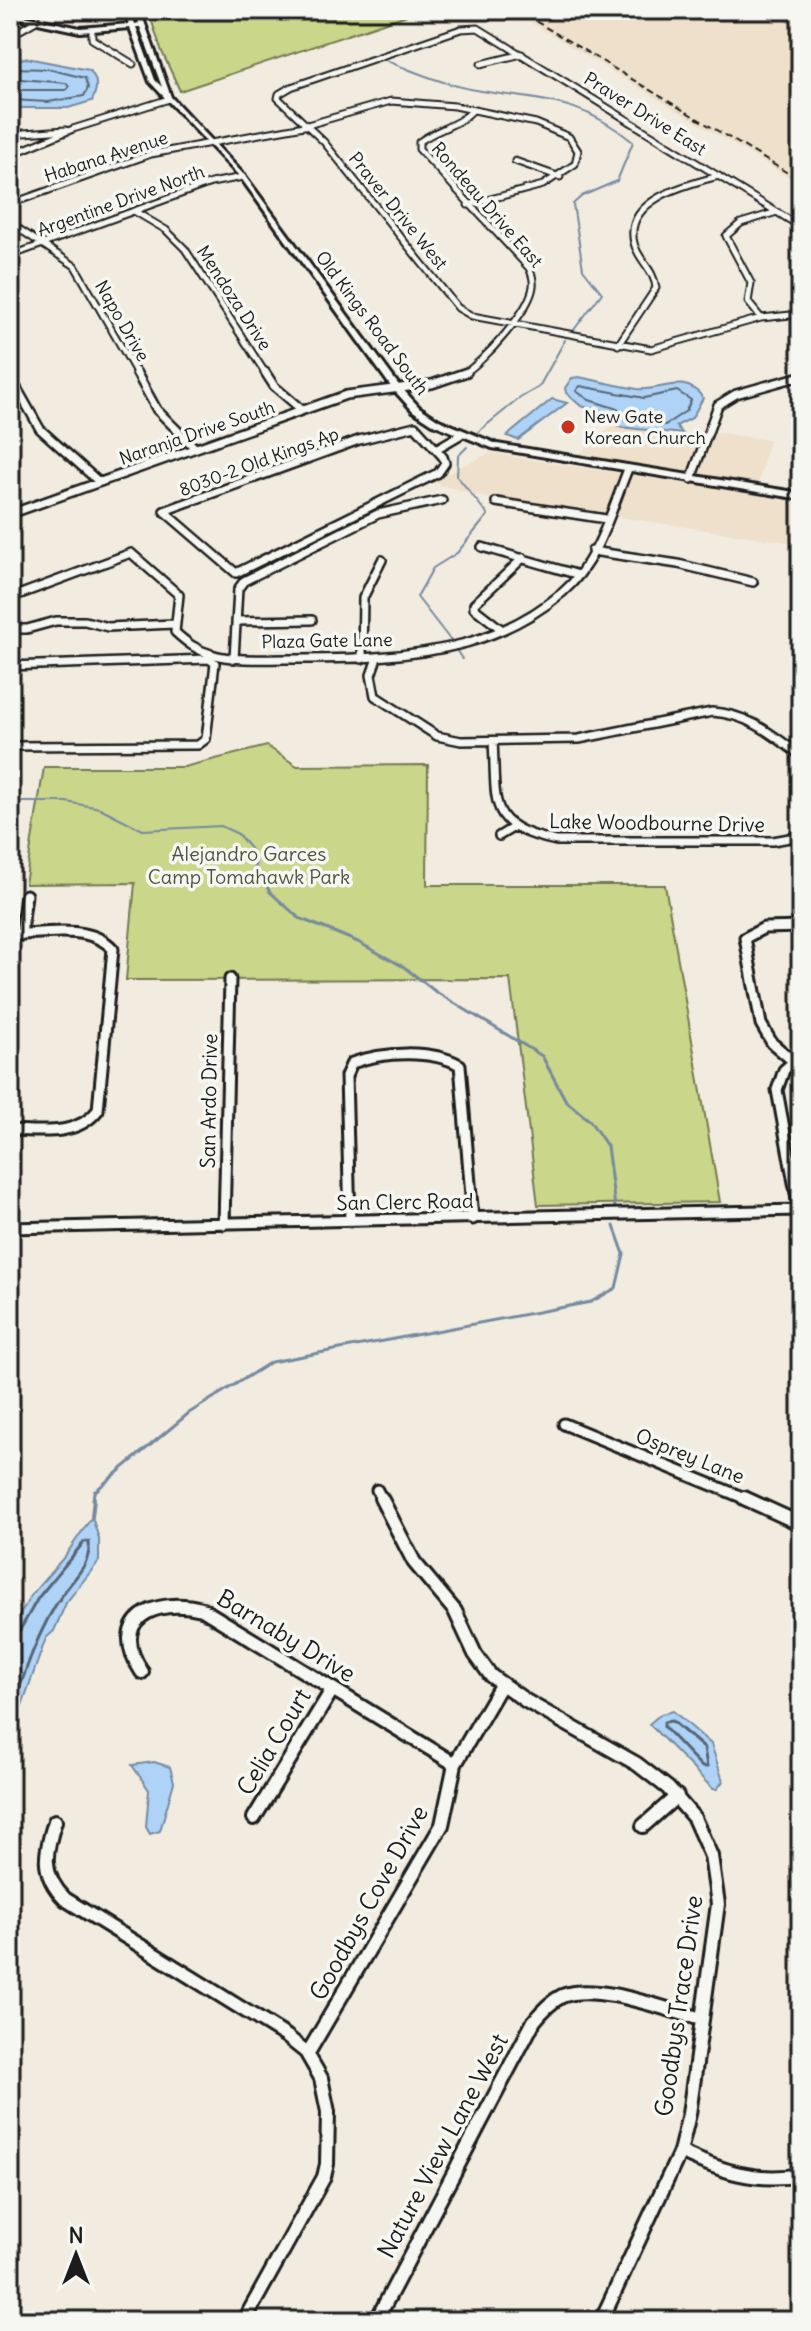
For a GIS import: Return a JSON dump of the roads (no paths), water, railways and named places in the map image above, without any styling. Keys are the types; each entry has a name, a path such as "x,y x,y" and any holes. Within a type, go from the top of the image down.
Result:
{"street":[{"name":"Old Kings Road South","path":"127,10 146,70 160,93 211,141 243,177 395,386 430,419 460,435 520,453 801,496"},
{"name":"Old Kings Road South","path":"137,10 169,99"},
{"path":"10,15 70,30 143,25"},
{"path":"10,36 36,21"},
{"name":"Praver Drive East","path":"279,94 461,29 484,30 801,227"},
{"path":"92,30 92,39 133,64"},
{"path":"481,64 522,54"},
{"name":"Praver Drive West","path":"279,94 278,100 324,142 458,308 472,316 618,345 656,348 761,318 801,314"},
{"path":"10,155 73,129 169,99"},
{"name":"Habana Avenue","path":"10,204 156,153 306,126 390,101 531,119 563,132 574,142 578,154 573,166 560,177"},
{"name":"Rondeau Drive East","path":"395,386 451,380 467,372 487,356 531,297 533,275 418,145 425,137 461,124 473,110"},
{"path":"10,134 73,129"},
{"path":"515,161 560,177"},
{"path":"618,345 656,288 653,274 633,242 636,220 646,207 665,194 719,176"},
{"name":"Argentine Drive North","path":"10,256 211,183 243,177"},
{"path":"468,205 504,198 560,177"},
{"name":"Mendoza Drive","path":"134,211 166,230 185,249 274,386 302,410"},
{"path":"761,318 748,302 751,283 726,236 739,224 777,212"},
{"name":"Napo Drive","path":"10,223 75,266 157,410 195,448"},
{"path":"10,376 40,429 99,482"},
{"path":"691,479 718,405 736,394 801,376"},
{"name":"Naranja Drive South","path":"10,514 359,391 395,386"},
{"path":"430,419 415,426 422,441 436,449 460,435"},
{"name":"8030-2 Old Kings Ap","path":"415,426 359,440 164,511 236,573 438,473 445,463 436,449"},
{"name":"Plaza Gate Lane","path":"174,624 175,632 189,644 234,659 377,658 420,653 501,629 547,605 579,575 628,469"},
{"path":"234,659 238,589 249,578 378,514 442,500"},
{"path":"496,502 606,519"},
{"path":"482,547 579,575"},
{"path":"592,551 678,564 753,582"},
{"path":"10,598 131,553 179,595 174,624 108,627 85,621 56,621 27,629 10,629"},
{"path":"501,629 474,608 474,604 523,558"},
{"path":"362,659 363,598 382,560"},
{"path":"236,621 312,620"},
{"path":"377,658 371,675 372,690 387,706 437,736 461,741 593,738 722,712 750,719 801,756"},
{"path":"10,666 90,666 126,660 209,659 215,663 206,739 198,745 10,746"},
{"path":"493,741 495,805 500,816 514,827 499,836"},
{"name":"Lake Woodbourne Drive","path":"514,827 530,835 556,841 773,841 801,836"},
{"path":"21,935 26,895"},
{"path":"800,1210 777,1096 778,1081 797,1058 772,1043 761,1024 745,938 752,931 762,928 801,927"},
{"path":"10,935 84,934 108,941 113,949 98,1110 93,1120 74,1129 10,1130"},
{"name":"San Ardo Drive","path":"224,1224 230,979"},
{"path":"350,1221 346,1076 352,1063 365,1057 444,1056 453,1058 460,1065 473,1219"},
{"name":"San Clerc Road","path":"10,1228 800,1210"},
{"name":"Osprey Lane","path":"564,1424 777,1511 801,1524"},
{"name":"Goodbys Trace Drive","path":"377,1490 414,1562 455,1611 475,1654 491,1676 501,1685 649,1772 696,1817 712,1849 718,1875 718,1904 689,2114 680,2152 601,2321"},
{"name":"Barnaby Drive","path":"142,1672 128,1648 129,1636 136,1625 145,1614 161,1607 189,1605 202,1609 455,1764"},
{"name":"Goodbys Cove Drive","path":"308,2053 442,1825 455,1764 501,1685"},
{"name":"Celia Court","path":"254,1818 332,1690"},
{"path":"643,1826 677,1796"},
{"path":"55,1821 44,1853 45,1870 52,1887 65,1899 286,2036 308,2053 325,2097 330,2158 324,2177 244,2321"},
{"name":"Nature View Lane West","path":"376,2321 534,2021 546,2006 558,1998 590,1993 702,2019"},
{"path":"680,2152 730,2175 755,2181 801,2175"}],"water":[{"path":"27,58 89,70 96,85 92,101 68,108 10,108 10,60"},
{"path":"572,378 637,389 688,386 703,398 692,418 676,426 683,434 619,427 614,423 619,418 616,415 581,406 566,393 565,388"},
{"path":"552,399 567,403 518,440 507,436"},
{"path":"92,1517 99,1539 99,1561 66,1603 54,1631 46,1638 10,1739 10,1631 32,1594 65,1556"},
{"path":"673,1711 711,1744 723,1781 717,1789 713,1789 649,1724 661,1714"},
{"path":"154,1762 170,1767 174,1782 160,1831 150,1834 146,1827 149,1790 132,1765"}],"waterway":[{"path":"387,61 459,87 574,108 593,116 633,142 617,181 582,196 573,204 583,269 602,293 573,331"},
{"path":"478,432 520,398 539,387 565,340"},
{"path":"451,641 417,597 433,568 457,553 488,515 457,476 458,456 467,447"},
{"path":"455,648 462,659"},
{"path":"10,802 66,802 100,808 143,830 221,826 238,834 255,855 255,867 270,892 299,918 358,942 404,967 436,992 542,1056 566,1101 590,1121 607,1146 615,1207"},
{"path":"93,1500 94,1492 189,1413 271,1362 591,1302 616,1288 624,1254 614,1226"},
{"path":"92,1517 94,1498"}],"railway":[{"path":"517,10 801,181"}],"place":[{"name":"New Gate Korean Church","path":"568,427"}],"park label":[{"name":"Alejandro Garces Camp Tomahawk Park","path":"249,866"}]}
